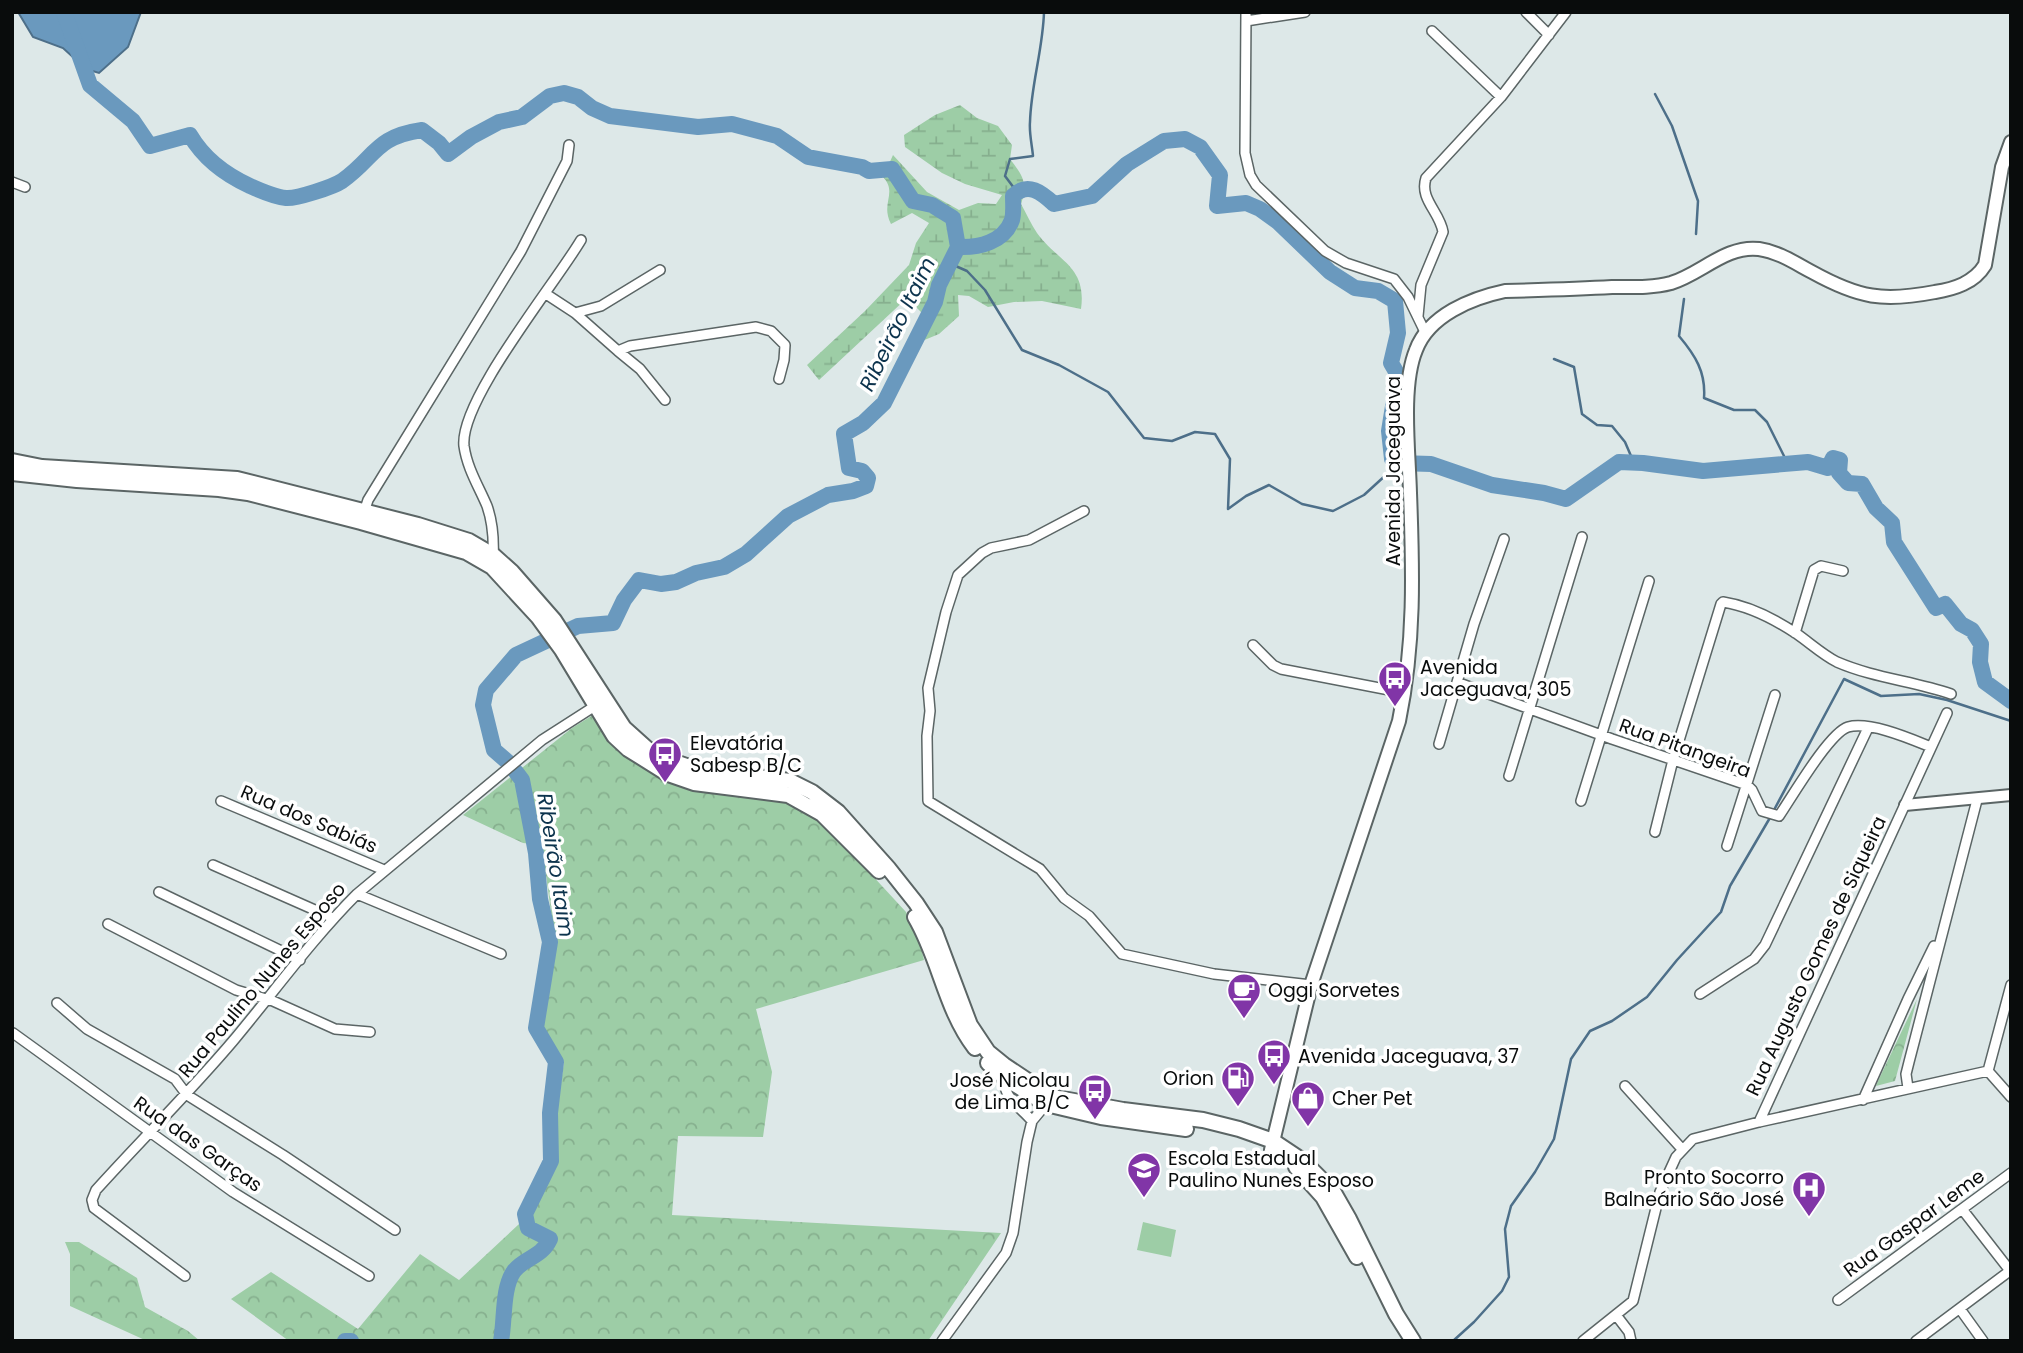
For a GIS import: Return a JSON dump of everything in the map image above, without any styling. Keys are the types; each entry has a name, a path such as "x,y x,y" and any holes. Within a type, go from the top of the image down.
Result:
{"main road":[{"path":"1425,332 1445,315 1487,295 1506,291 1635,287 1670,283 1700,271 1720,258 1745,249 1771,251 1841,287 1870,297 1903,298 1956,287 1974,278 1985,265 2002,167 2011,142"},
{"name":"Avenida Jaceguava","path":"1272,1145 1311,985 1399,721 1405,693 1411,647 1413,597 1409,476 1410,375 1416,349 1425,332"},
{"path":"12,461 41,467 237,479 493,561 549,623 624,728"},
{"path":"12,473 56,479 219,489 362,517"},
{"path":"570,650 597,697 595,706 614,736 628,749 668,774 694,783 788,795 831,821 910,907 925,936 963,1032 986,1062 1049,1100 1101,1117 1223,1132 1272,1145 1303,1161 1332,1191 1349,1219 1396,1314 1413,1341"},
{"path":"595,706 602,707 654,755 673,763 725,775 790,781 812,792 838,812 889,869 935,932 970,1025 988,1052 1007,1073"},
{"path":"1272,1145 1324,1197 1402,1341"}],"street":[{"path":"1305,12 1246,17 1245,153 1250,175 1256,185 1325,251 1346,263 1394,279 1403,288 1425,332"},
{"path":"1526,12 1549,35"},
{"path":"1418,317 1421,285 1443,232 1424,193 1426,178 1500,97 1566,12"},
{"path":"1432,31 1500,97"},
{"path":"362,517 521,251 567,161 569,145"},
{"path":"12,182 25,187"},
{"path":"493,561 491,519 469,466 464,446 465,427 511,341 581,240"},
{"path":"575,313 601,306 660,270"},
{"path":"546,294 575,313 640,369 665,400"},
{"path":"618,351 661,340 748,327 763,328 777,335 785,345 785,360 779,379"},
{"path":"1084,510 1029,540 991,548 958,575 946,612 928,688 928,801 1040,869 1064,898 1089,916 1122,954 1214,974 1311,985"},
{"path":"1509,776 1582,537"},
{"path":"1439,744 1459,683 1474,624 1504,539"},
{"path":"1795,632 1814,570 1821,566 1843,570"},
{"path":"1581,801 1648,581"},
{"path":"1656,832 1673,760 1721,604 1727,602 1765,615 1795,632 1832,660 1861,672 1951,694"},
{"path":"1253,645 1273,666 1280,669 1405,693"},
{"name":"Rua Pitangeira","path":"1459,683 1601,736 1747,785 1762,811 1775,816 1779,816 1830,739 1848,727 1898,734 1931,747"},
{"path":"1727,846 1775,695"},
{"name":"Rua Paulino Nunes Esposo","path":"185,1276 94,1208 92,1200 96,1190 187,1095 333,918 357,894 542,740 595,706"},
{"name":"Rua Augusto Gomes de Siqueira","path":"1759,1122 1947,713"},
{"path":"1700,994 1754,959 1765,945 1868,728"},
{"name":"Rua Augusto Gomes de Siqueira","path":"1905,805 2011,795"},
{"path":"1908,1088 1906,1074 1977,800"},
{"name":"Rua dos Sabiás","path":"221,801 384,870"},
{"path":"214,865 333,918"},
{"path":"159,892 300,960"},
{"path":"357,894 501,954"},
{"path":"108,924 236,990 268,1000 335,1029 370,1032"},
{"path":"1863,1100 1908,999 1941,934"},
{"path":"1988,1071 2011,985"},
{"path":"57,1003 87,1028 175,1079 187,1095 395,1230"},
{"name":"Rua das Garças","path":"13,1033 233,1192 369,1276"},
{"path":"1583,1341 1633,1301 1660,1192 1682,1149 1697,1137 1988,1071"},
{"path":"1988,1071 2011,1097"},
{"path":"1007,1073 1003,1084 1008,1096 1032,1121"},
{"path":"1625,1086 1682,1149"},
{"path":"942,1341 1006,1254 1013,1233 1032,1121 1049,1100"},
{"name":"Rua Gaspar Leme","path":"1838,1300 2011,1173"},
{"path":"1916,1341 2010,1271 1962,1209"},
{"path":"1960,1309 1983,1341"},
{"path":"1616,1315 1629,1332 1631,1341"}],"green space":[{"path":"960,105 977,118 998,126 1012,145 1010,159 1024,185 1021,204 1037,233 1075,274 1080,283 1081,309 1042,301 988,307 969,296 958,295 959,316 939,334 922,341 922,313 907,298 819,380 807,365 909,265 916,243 929,223 912,213 891,224 887,210 889,188 883,177 893,155 927,192 959,210 978,203 996,204 1002,195 965,184 942,173 905,147 904,135 935,115"},
{"path":"593,715 606,740 659,778 696,789 783,799 817,820 834,834 906,912 919,939 924,960 756,1009 772,1072 763,1137 678,1136 672,1215 1001,1233 928,1341 289,1341 231,1299 271,1272 358,1329 420,1254 459,1280 532,1212 557,1161 556,1116 564,1062 543,1027 555,942 542,845 523,843 463,815 572,728"},
{"path":"1917,999 1895,1081 1876,1086 1879,1079"},
{"path":"1143,1222 1176,1230 1171,1257 1137,1250"},
{"path":"65,1242 79,1242 137,1278 145,1307 188,1331 200,1341 147,1341 70,1306 70,1254"}],"water":[{"path":"18,12 141,12 128,47 99,73 86,69 63,48 33,37"}],"waterway":[{"path":"64,12 90,85 133,121 150,146 190,135 208,159 223,171 259,190 286,198 298,197 342,181 377,149 406,133 422,130 448,154 471,137 499,122 522,117 550,96 564,93 578,97 592,108 610,116 698,127 732,124 777,136 808,157 862,167 869,171 892,169 913,201 932,205 953,218 958,247 966,247 982,245 1003,234 1012,220 1013,196 1024,189 1035,190 1054,204 1092,196 1127,164 1164,141 1185,139 1200,147 1220,175 1217,206 1246,203 1260,209 1278,222 1330,272 1355,288 1378,291 1395,301 1398,333 1391,363 1398,375 1389,431 1392,459 1399,463 1431,464 1492,485 1566,499 1619,462 1703,471 1808,462 1828,468 1833,458 1840,460 1839,473 1848,483 1862,484 1876,508 1892,523 1894,542 1936,608 1945,604 1961,624 1972,630 1981,644 1980,662 1985,682 2011,701"},
{"path":"1017,192 1005,176 1010,159 1033,156 1031,108 1044,12"},
{"path":"1655,94 1672,126 1698,201 1696,234"},
{"name":"Ribeirão Itaim","path":"509,763 494,750 483,705 486,690 516,655 578,626 613,623 624,600 639,580 661,584 676,582 696,573 724,567 746,554 788,516 828,495 866,486 868,478 862,471 849,468 844,434 863,423 884,403 935,302 939,285 958,247"},
{"path":"951,264 967,271 985,290 1022,350 1059,365 1108,392 1144,438 1172,441 1195,432 1215,434 1230,459 1228,509 1246,496 1269,485 1302,504 1333,511 1364,495 1399,463"},
{"path":"1684,299 1679,336 1698,364 1703,380 1704,398 1734,410 1755,410 1767,422 1788,464"},
{"path":"1554,359 1574,367 1582,414 1597,425 1612,426 1625,442 1634,463"},
{"path":"1774,810 1844,679 1881,696 1919,694 1947,700 2011,721"},
{"name":"Ribeirão Itaim","path":"501,1341 510,1278 518,1266 542,1250 550,1239 528,1228 525,1214 551,1161 550,1113 556,1062 536,1028 550,942 540,899 536,853 522,780 516,772"},
{"path":"1453,1341 1502,1291 1509,1277 1505,1229 1511,1206 1554,1139 1571,1059 1590,1031 1612,1021 1647,997 1721,912 1730,886 1771,816"},
{"name":"Ribeirão Itaim","path":"345,1341 351,1341"}],"place":[{"name":"Avenida Jaceguava, 305","path":"1395,708"},
{"name":"Elevatória Sabesp B/C","path":"665,784"},
{"name":"Oggi Sorvetes","path":"1244,1020"},
{"name":"Avenida Jaceguava, 37","path":"1274,1086"},
{"name":"Orion","path":"1238,1108"},
{"name":"José Nicolau de Lima B/C","path":"1095,1121"},
{"name":"Cher Pet","path":"1308,1128"},
{"name":"Escola Estadual Paulino Nunes Esposo","path":"1144,1199"},
{"name":"Pronto Socorro Balneário São José","path":"1809,1218"}]}
